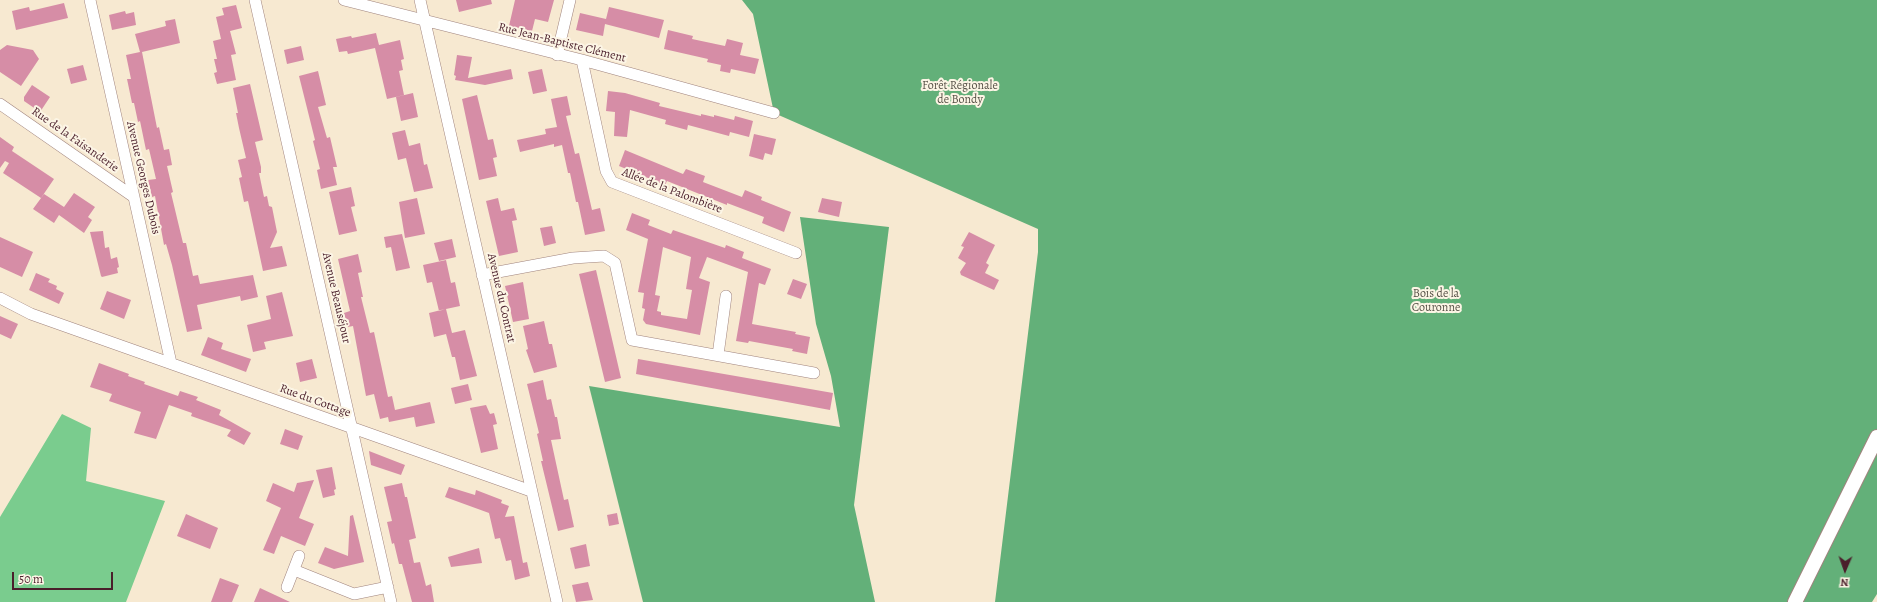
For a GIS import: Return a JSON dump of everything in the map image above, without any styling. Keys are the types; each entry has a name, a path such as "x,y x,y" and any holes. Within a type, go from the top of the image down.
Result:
{"street":[{"name":"Avenue Georges Dubois","path":"90,0 171,362"},
{"name":"Avenue Beauséjour","path":"255,0 391,602"},
{"name":"Rue Jean-Baptiste Clément","path":"344,0 425,22 582,60 774,113"},
{"name":"Avenue du Contrat","path":"420,0 557,602"},
{"path":"557,54 570,0"},
{"name":"Allée de la Palombière","path":"582,60 606,171 612,182 796,253"},
{"name":"Rue de la Faisanderie","path":"0,104 134,197"},
{"path":"482,275 573,258 604,256 615,264 632,340 814,373"},
{"path":"718,355 726,296"},
{"name":"Rue du Cottage","path":"0,298 31,314 171,362 531,491"},
{"path":"1795,602 1877,437"},
{"path":"287,586 299,556"},
{"path":"294,570 354,594 388,587"}],"green space":[{"name":"Bois de la Couronne","path":"742,0 1877,0 1877,594 1872,602 995,602 1038,252 1038,229 774,113 753,14"},
{"path":"800,217 889,227 854,505 875,602 643,602 589,386 840,427 831,376 816,324"},
{"path":"62,414 91,428 86,481 165,501 126,602 0,602 0,517"}],"building":[{"path":"456,0 491,0 492,4 459,12"},
{"path":"515,0 554,0 548,22 535,19 532,31 509,26"},
{"path":"64,3 68,18 16,30 12,11 29,7 30,11"},
{"path":"236,5 242,28 230,31 236,54 231,55 236,80 217,84 214,73 217,72 214,59 217,59 213,41 221,39 216,17 224,15 222,8"},
{"path":"609,7 664,20 659,38 605,24 603,36 576,30 580,13 606,19"},
{"path":"125,11 126,14 134,12 136,25 112,30 109,15"},
{"path":"175,19 180,43 142,52 157,128 159,127 164,150 169,149 172,165 167,166 173,192 171,193 183,243 186,243 193,276 198,275 200,284 253,275 258,297 241,301 240,296 197,305 202,329 187,332 172,265 166,244 164,245 155,196 152,197 148,180 156,179 149,149 146,150 140,121 138,122 134,103 132,103 127,79 131,79 126,55 140,52 135,34 166,26 165,21"},
{"path":"668,30 693,36 692,39 725,46 727,39 743,43 740,55 759,59 755,74 731,69 730,73 720,71 721,65 707,62 708,59 664,49"},
{"path":"376,33 379,45 400,40 404,59 401,60 403,70 399,71 404,95 387,99 375,48 348,54 347,51 339,52 336,39 351,36 352,38"},
{"path":"7,45 33,50 39,59 21,86 0,72 0,50"},
{"path":"301,46 304,60 287,64 284,50"},
{"path":"457,55 472,57 468,78 511,69 513,79 485,85 455,80 456,76 454,75"},
{"path":"83,65 87,80 71,84 67,69"},
{"path":"542,69 547,91 533,94 528,72"},
{"path":"318,71 326,105 318,107 327,138 330,137 337,167 333,167 337,185 321,189 317,170 320,169 313,141 315,140 299,76"},
{"path":"250,84 263,140 255,142 261,167 261,173 259,173 264,197 267,196 269,206 272,207 277,232 270,248 282,246 287,266 263,271 248,201 244,202 239,178 242,177 238,160 246,158 236,113 238,113 233,88"},
{"path":"32,85 50,97 40,112 24,101 24,97"},
{"path":"608,91 625,93 660,103 659,106 701,116 701,114 714,117 714,115 734,120 735,116 753,121 749,137 730,132 729,136 688,125 687,130 665,124 666,120 630,110 627,137 614,136 615,112 606,111"},
{"path":"413,93 418,117 401,121 396,97"},
{"path":"477,95 488,140 493,139 497,157 493,158 497,176 479,180 462,99"},
{"path":"567,96 571,115 566,116 575,154 579,153 592,210 600,208 605,231 585,235 578,202 576,202 562,145 554,147 554,144 520,152 517,140 546,134 545,129 557,127 551,99"},
{"path":"405,130 409,146 420,143 424,165 427,164 433,188 414,192 406,158 398,160 392,133"},
{"path":"754,134 776,139 772,155 765,153 763,160 749,156"},
{"path":"0,137 14,147 12,151 54,179 41,198 3,173 9,163 5,161 0,168"},
{"path":"625,150 683,174 686,169 705,176 703,182 742,197 745,190 762,197 761,200 791,212 784,232 762,223 764,217 727,203 727,205 667,181 665,185 619,166"},
{"path":"351,187 355,206 351,207 357,231 339,235 329,192"},
{"path":"74,193 95,207 88,217 92,220 84,233 59,215 54,223 33,209 44,194 64,207"},
{"path":"417,198 425,234 405,238 399,202"},
{"path":"498,198 501,211 514,208 517,220 512,221 518,252 499,256 486,201"},
{"path":"822,198 842,202 839,217 818,212"},
{"path":"632,213 650,220 648,225 671,234 673,230 725,248 726,245 744,252 742,258 771,269 765,285 759,283 752,324 796,332 795,334 810,337 807,354 792,351 793,349 749,341 748,343 736,341 748,272 707,257 699,278 710,282 700,335 646,324 643,320 645,309 642,308 644,293 638,292 648,239 626,230","holes":["663,247 691,257 686,289 692,290 687,319 661,315 661,312 657,311 660,296 655,295"]},
{"path":"552,226 556,243 544,246 540,228"},
{"path":"103,231 105,248 109,247 111,259 117,257 119,267 117,268 118,273 102,277 90,232"},
{"path":"969,232 995,245 986,263 989,265 985,273 999,280 994,290 961,275 960,272 966,263 958,258 964,247 961,246"},
{"path":"402,234 410,268 396,271 391,247 386,248 384,237"},
{"path":"0,237 33,252 22,277 0,267"},
{"path":"452,239 456,257 439,261 434,243"},
{"path":"358,254 362,272 358,273 363,297 361,297 370,333 374,332 388,397 392,396 395,410 430,402 435,423 416,427 414,417 389,422 388,417 380,419 374,394 366,396 353,326 348,327 344,313 350,311 338,259"},
{"path":"446,260 451,283 455,282 460,306 446,309 452,333 465,330 477,376 460,380 455,357 452,357 446,334 434,337 429,313 439,311 432,282 427,283 423,265"},
{"path":"596,270 621,378 605,382 579,274"},
{"path":"36,273 50,279 48,282 57,286 56,289 64,293 59,304 29,290"},
{"path":"793,279 807,284 801,299 787,294"},
{"path":"523,282 529,319 513,322 505,286"},
{"path":"107,291 131,300 124,319 100,309"},
{"path":"282,292 293,336 264,342 266,349 253,352 247,325 271,319 266,296"},
{"path":"0,316 18,324 11,339 0,334"},
{"path":"544,321 549,344 552,344 557,367 534,373 526,350 528,349 523,326"},
{"path":"208,337 223,343 221,349 251,359 246,372 201,355"},
{"path":"312,359 317,378 300,382 296,363"},
{"path":"638,359 833,393 830,410 636,374"},
{"path":"99,363 129,374 128,376 145,382 144,384 178,396 180,391 198,397 196,400 221,410 219,415 251,433 244,445 227,436 231,430 191,416 192,413 169,405 156,439 134,433 141,412 109,401 112,394 90,387"},
{"path":"543,380 547,400 551,399 555,417 557,417 561,439 551,440 564,500 568,499 574,527 558,531 541,461 543,461 537,434 539,433 527,384"},
{"path":"468,384 472,400 455,404 451,388"},
{"path":"486,405 490,414 494,413 497,424 493,425 498,449 481,453 470,408"},
{"path":"285,429 303,436 298,450 280,444"},
{"path":"369,451 405,465 401,475 371,465"},
{"path":"332,467 336,489 334,490 335,495 323,498 316,470"},
{"path":"314,480 299,518 314,524 305,546 281,536 274,554 263,550 281,508 266,501 273,483 294,492 297,483"},
{"path":"402,483 405,497 407,497 416,538 409,540 414,563 420,562 426,586 431,584 434,602 412,602 402,564 399,564 394,543 392,544 387,522 392,521 384,487"},
{"path":"449,487 475,495 476,490 502,500 501,503 509,506 505,517 514,516 523,563 527,562 530,576 515,580 511,560 506,561 500,538 495,539 489,513 445,497"},
{"path":"617,513 619,524 609,526 607,515"},
{"path":"186,514 218,528 210,549 177,536"},
{"path":"353,515 364,562 334,569 318,563 325,547 348,556 350,516"},
{"path":"586,544 590,566 575,569 570,548"},
{"path":"479,548 482,563 451,567 448,557"},
{"path":"220,578 239,585 232,602 211,602"},
{"path":"588,582 593,600 576,602 572,585"},
{"path":"260,588 290,602 254,602"}],"park label":[{"name":"Forêt Régionale de Bondy","path":"960,93"}]}
